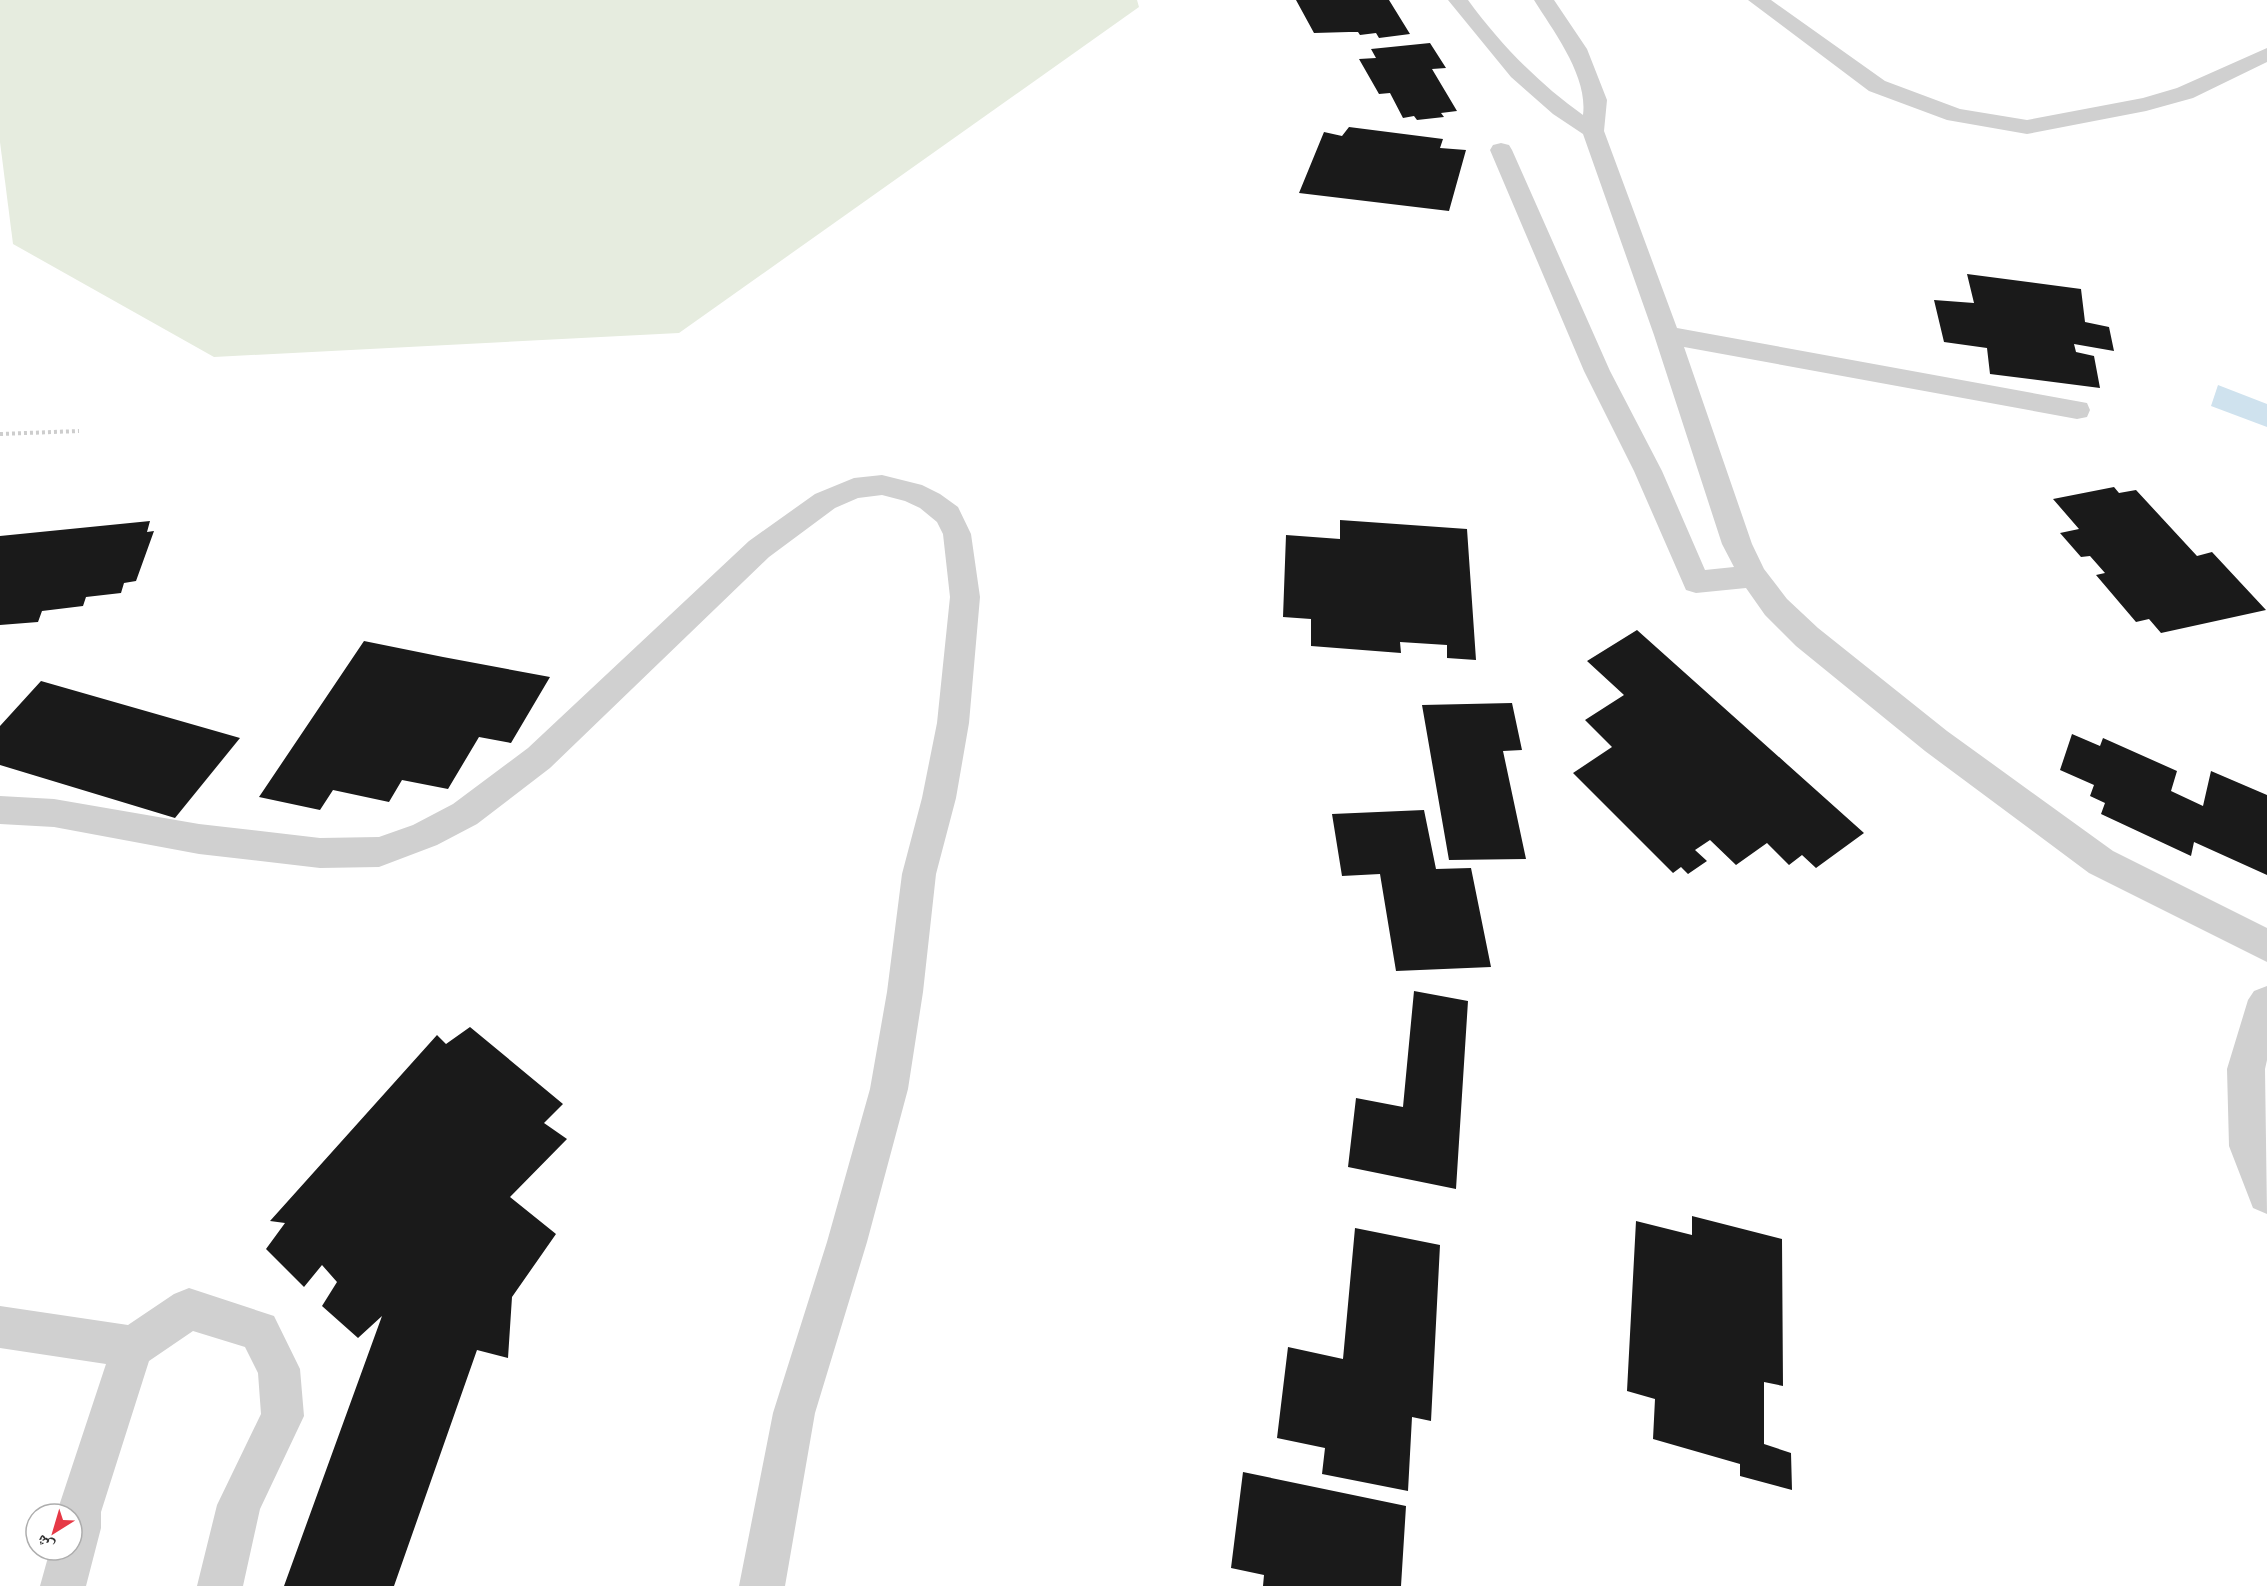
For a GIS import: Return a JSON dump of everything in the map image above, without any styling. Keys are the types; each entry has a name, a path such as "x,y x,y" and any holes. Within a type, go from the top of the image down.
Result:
{"street":[{"path":"1458,0 1464,11 1506,61 1566,115 1593,131"},
{"path":"1544,0 1576,50 1596,100 1593,131 1667,336 1737,544 1753,576 1776,607 1806,637 1936,741 2101,862 2267,946"},
{"path":"1758,0 1877,87 1955,116 2028,127 2146,104 2185,93 2267,54"},
{"path":"1501,150 1597,372 1647,471 1696,582 1753,576"},
{"path":"1667,336 2077,410"},
{"path":"0,810 54,813 199,839 320,853 379,852 424,835 465,814 539,758 759,549 825,501 854,488 882,485 912,492 930,501 948,515 957,534 965,597 952,723 939,798 919,874 905,992 889,1089 847,1242 794,1413 762,1586"},
{"path":"2267,1003 2261,1012 2246,1070 2248,1146 2267,1194"},
{"path":"63,1586 79,1528 79,1512 132,1347 189,1309 259,1330 279,1369 283,1416 239,1505 220,1586"},
{"path":"0,1327 132,1347"}],"path":[{"path":"0,434 79,431"}],"shaded area":[{"path":"0,0 1137,0 1139,7 679,333 214,357 13,244 0,142"}],"water":[{"path":"2218,385 2267,404 2267,427 2211,406"}],"building":[{"path":"1296,0 1389,0 1410,34 1379,38 1376,33 1360,35 1358,32 1314,33"},
{"path":"1430,43 1446,68 1432,69 1457,111 1441,113 1444,117 1417,120 1414,116 1403,118 1390,93 1379,94 1359,59 1376,58 1371,49"},
{"path":"1349,127 1443,139 1440,148 1466,150 1449,211 1299,193 1324,132 1342,136"},
{"path":"1967,274 2081,289 2085,322 2109,327 2114,351 2074,344 2076,352 2094,356 2100,388 1990,374 1987,348 1944,342 1934,300 1974,303"},
{"path":"2114,487 2119,493 2136,490 2197,556 2212,552 2266,610 2161,633 2149,619 2136,622 2096,575 2105,573 2090,556 2081,557 2060,533 2079,529 2053,499"},
{"path":"1340,520 1467,529 1476,660 1447,658 1447,645 1400,642 1401,653 1311,646 1311,619 1283,617 1286,535 1340,539"},
{"path":"150,521 147,532 154,531 136,581 124,583 121,593 86,597 83,606 42,611 38,622 0,625 0,536"},
{"path":"1637,630 1864,833 1816,868 1802,855 1789,865 1767,843 1736,865 1710,840 1695,850 1707,861 1688,874 1681,867 1673,873 1573,773 1612,747 1585,720 1624,695 1587,661"},
{"path":"364,641 550,677 511,743 479,737 448,789 402,780 389,802 333,790 320,810 259,797"},
{"path":"41,681 240,738 175,818 0,765 0,726"},
{"path":"1512,703 1522,750 1503,751 1526,859 1449,860 1422,705"},
{"path":"2072,734 2100,746 2103,738 2177,771 2171,791 2203,806 2211,771 2267,795 2267,875 2194,842 2191,856 2101,814 2105,803 2090,796 2094,785 2060,770"},
{"path":"1424,810 1436,869 1471,868 1491,967 1396,971 1380,874 1342,876 1332,814"},
{"path":"1414,991 1468,1001 1456,1189 1348,1167 1356,1098 1403,1107"},
{"path":"470,1027 563,1104 544,1123 567,1139 510,1197 556,1234 512,1297 508,1358 477,1350 394,1586 284,1586 382,1316 358,1338 322,1306 337,1282 322,1265 304,1287 266,1249 285,1223 270,1221 437,1035 446,1044"},
{"path":"1692,1216 1782,1239 1783,1386 1764,1382 1764,1444 1791,1453 1792,1490 1740,1476 1740,1464 1653,1439 1655,1399 1627,1391 1636,1221 1692,1235"},
{"path":"1355,1228 1440,1245 1431,1421 1412,1417 1408,1491 1322,1474 1325,1448 1277,1438 1288,1347 1343,1359"},
{"path":"1243,1472 1406,1506 1401,1586 1263,1586 1264,1575 1231,1568"}]}
